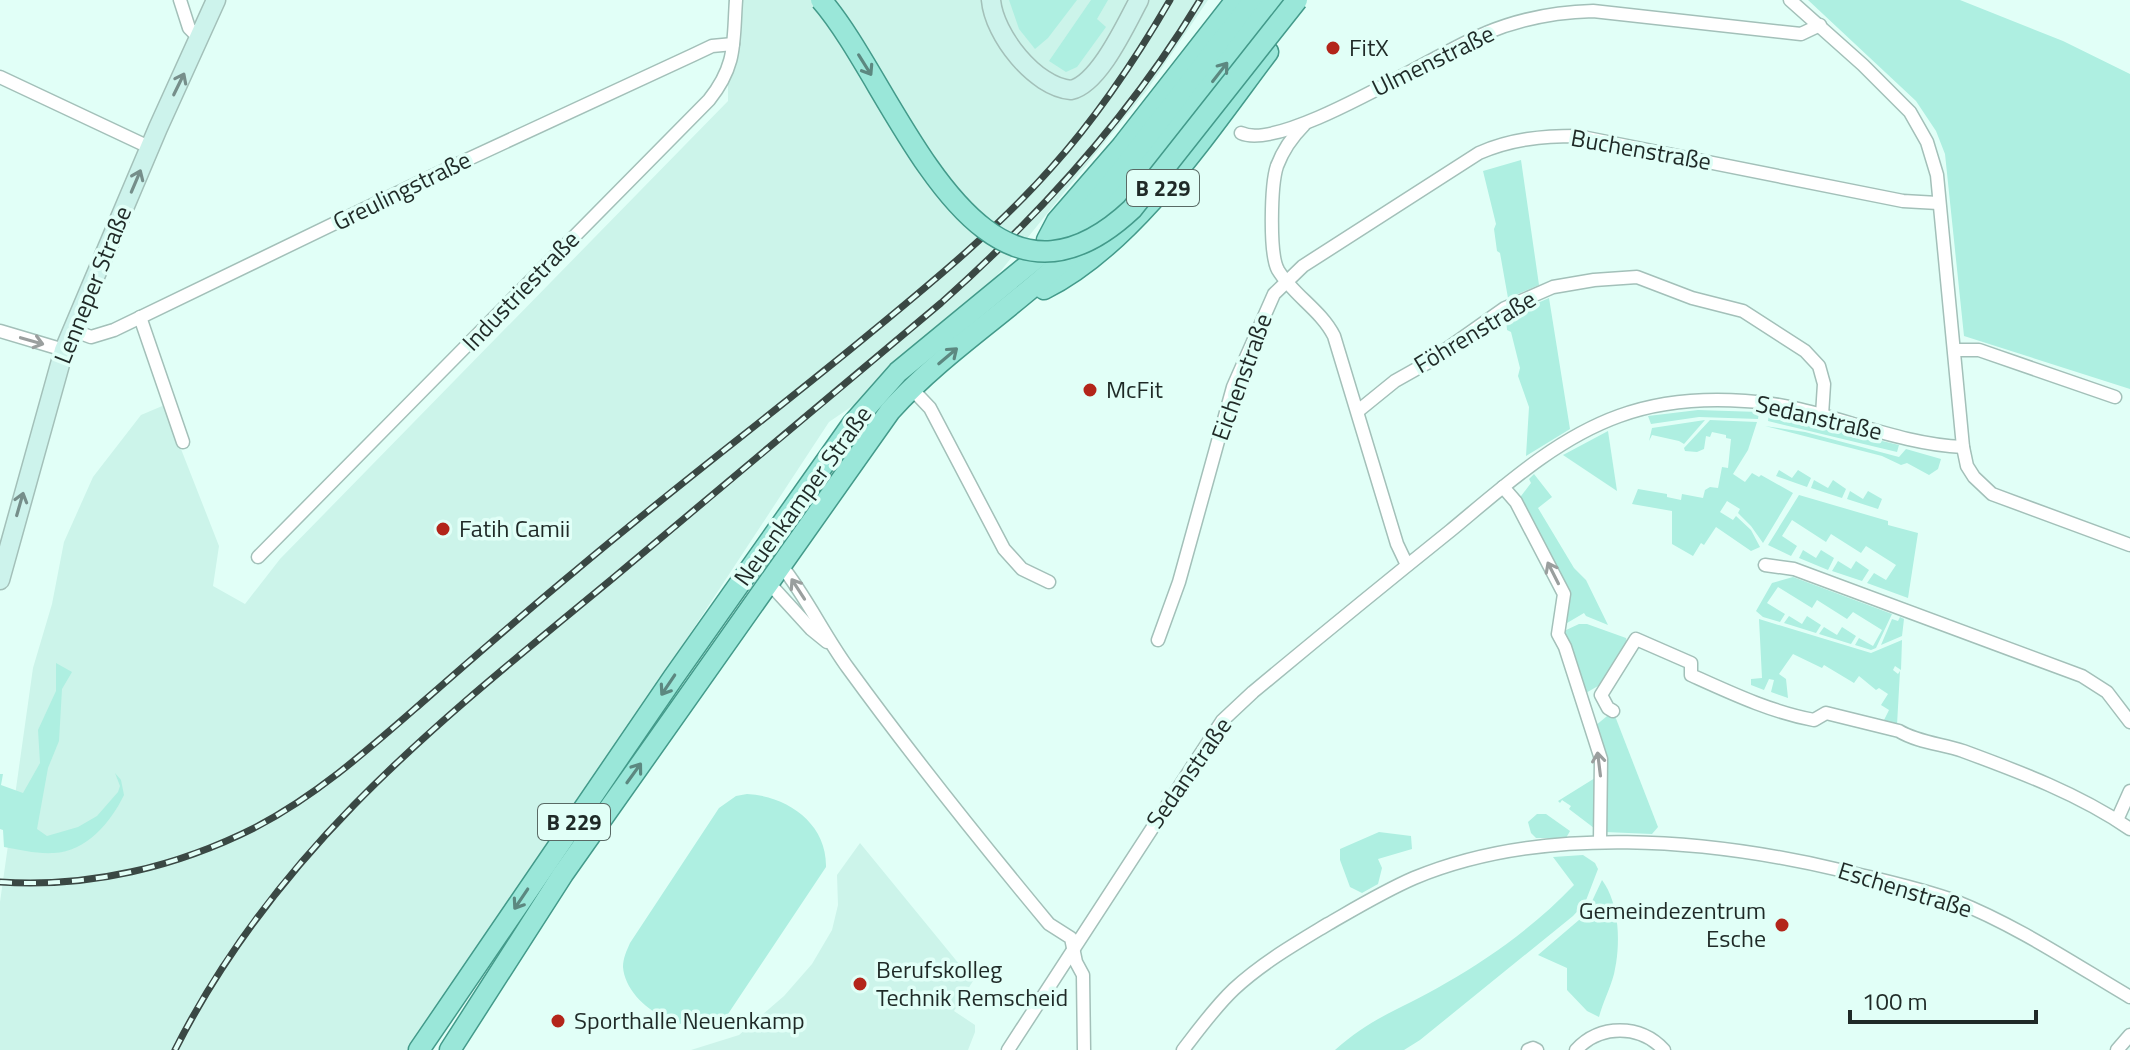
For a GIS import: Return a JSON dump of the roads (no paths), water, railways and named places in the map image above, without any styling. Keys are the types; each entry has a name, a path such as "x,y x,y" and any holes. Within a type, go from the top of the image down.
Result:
{"main road":[{"name":"Lenneper Straße","path":"0,580 64,350 216,0"},
{"path":"821,0 938,181 962,212 999,240 1041,250 1063,248 1089,240 1109,229 1132,209 1297,0"},
{"path":"991,0 995,22 1013,52 1050,82 1071,90 1087,84 1113,47 1139,0"},
{"name":"B 229","path":"1037,258 1057,221 1122,146 1236,0"},
{"name":"Neuenkamper Straße","path":"450,1050 563,874 890,411 911,388 1016,303 1071,253 1254,0"},
{"name":"Neuenkamper Straße","path":"419,1050 758,556 876,395 950,328 1037,258 1132,172 1275,0"},
{"name":"B 229","path":"1016,303 1058,282 1111,241 1147,207 1308,0"},
{"path":"758,556 775,574"}],"street":[{"path":"180,0 189,28 200,39"},
{"name":"Industriestraße","path":"258,557 709,100 728,72 736,0"},
{"path":"1790,0 1894,95 1915,119 1933,157 1967,466 1981,487 1992,494 2130,545"},
{"name":"Ulmenstraße","path":"1241,133 1254,136 1304,125 1483,34 1547,14 1593,11 1801,34 1820,25"},
{"name":"Greulingstraße","path":"72,330 91,337 101,335 712,46 733,44"},
{"path":"0,77 151,148"},
{"path":"1304,125 1287,146 1274,179 1273,257 1285,281 1329,326 1337,344 1397,544 1407,565"},
{"name":"Buchenstraße","path":"1285,281 1451,169 1504,143 1524,139 1577,136 1903,201 1938,203"},
{"name":"Föhrenstraße","path":"1358,411 1395,381 1427,363 1505,308 1553,287 1637,277 1692,298 1743,311 1805,351 1819,366 1823,378 1825,393 1822,415"},
{"name":"Eichenstraße","path":"1158,640 1179,582 1233,387 1268,305 1285,281"},
{"path":"140,317 183,442"},
{"path":"0,331 64,350"},
{"path":"1955,350 1979,350 2115,397"},
{"path":"911,388 930,408 1004,549 1022,569 1049,582"},
{"name":"Sedanstraße","path":"1008,1050 1222,721 1253,692 1503,487 1577,435 1618,416 1653,406 1694,400 1748,401 1822,415 1934,446 1963,447"},
{"path":"1503,487 1516,502 1564,594 1558,634 1601,759 1600,842"},
{"path":"1765,565 1794,569 2082,676 2107,692 2130,722"},
{"path":"775,574 811,629 830,643"},
{"path":"775,574 820,623 830,643 1014,882 1049,924 1071,938 1076,962 1083,975 1084,1050"},
{"path":"1613,711 1601,695 1636,639 1691,663 1691,675 1795,717 1814,720 1826,713 1949,746 2057,788 2130,829"},
{"path":"2117,820 2130,791"},
{"name":"Eschenstraße","path":"1183,1050 1232,991 1268,961 1385,892 1415,878 1489,857 1600,842 1661,843 1757,853 1863,876 1953,901 1992,917 2130,997"},
{"path":"1576,1050 1590,1038 1610,1030 1642,1034 1664,1050"},
{"path":"2117,1050 2130,1035"},
{"path":"1528,1050 1537,1050"}],"railway":[{"path":"0,882 66,882 164,864 256,827 323,785 611,541 874,330 989,231 1052,167 1100,108 1170,0"},
{"path":"175,1050 216,977 263,910 313,849 368,791 486,684 900,338 978,269 1049,198 1114,123 1200,0"}],"place":[{"name":"FitX","path":"1333,48"},
{"name":"McFit","path":"1090,390"},
{"name":"Fatih Camii","path":"443,529"},
{"name":"Gemeindezentrum Esche","path":"1782,925"},
{"name":"Berufskolleg Technik Remscheid","path":"860,984"},
{"name":"Sporthalle Neuenkamp","path":"558,1021"}]}
